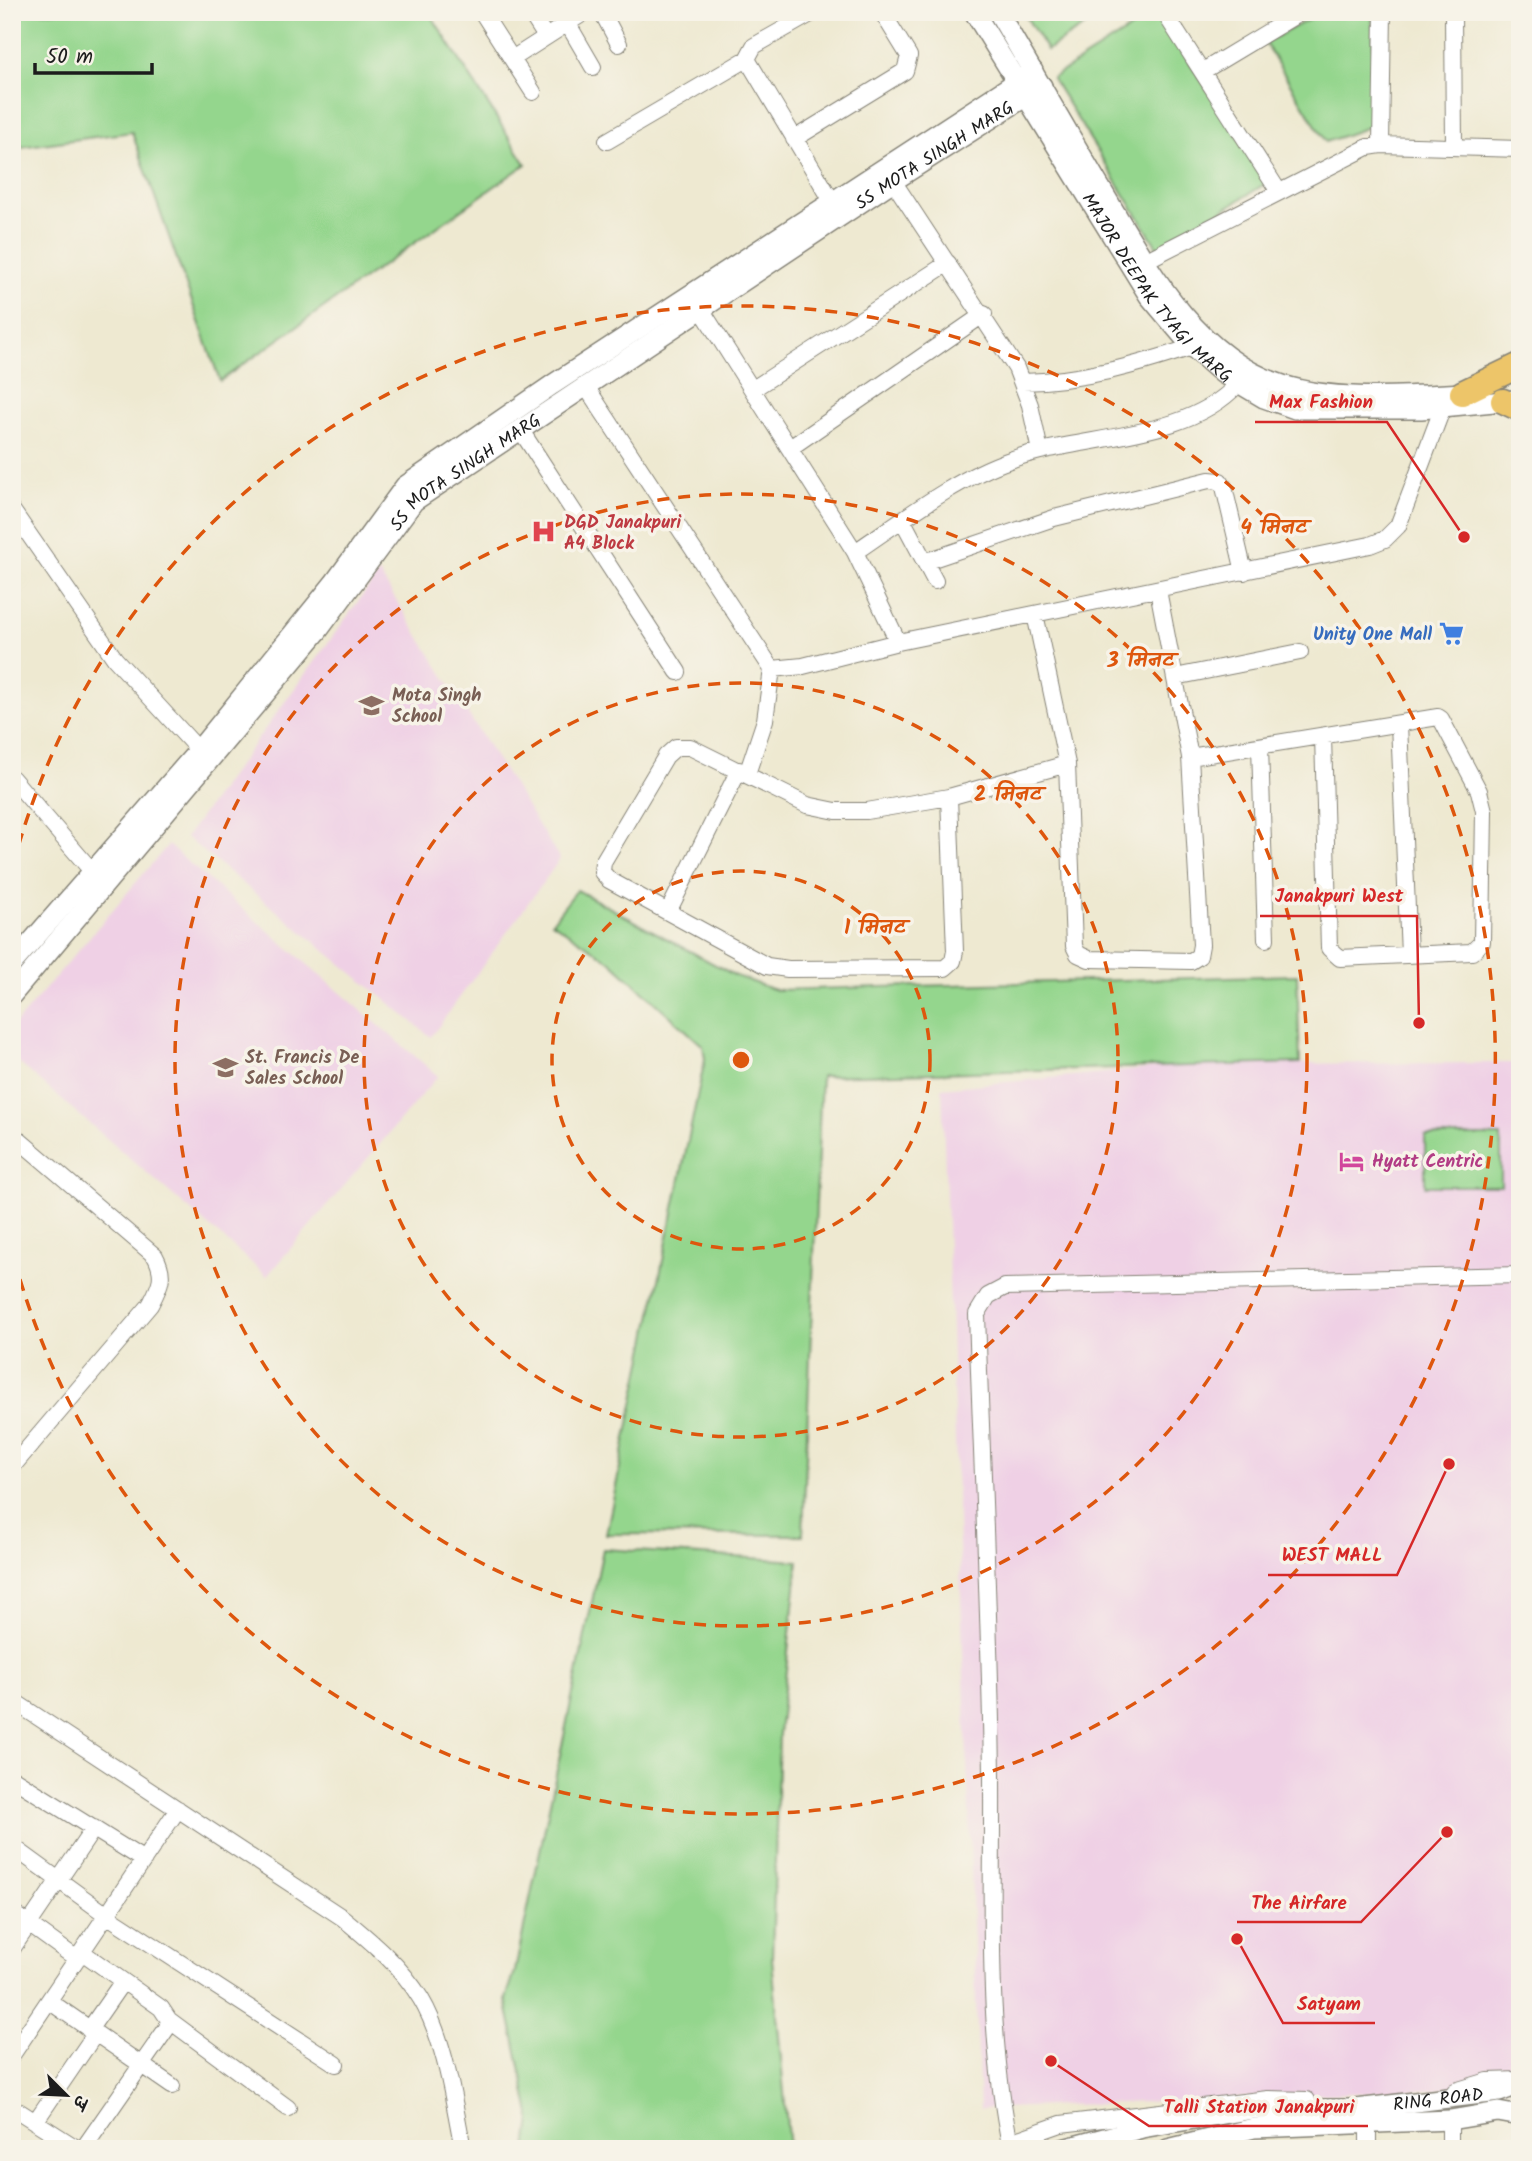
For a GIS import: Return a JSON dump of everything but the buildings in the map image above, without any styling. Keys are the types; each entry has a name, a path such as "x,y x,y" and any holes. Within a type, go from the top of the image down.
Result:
{"main road":[{"path":"1452,400 1520,365"}],"street":[{"path":"482,12 533,92"},
{"path":"530,12 546,37"},
{"path":"512,59 546,37 564,18 585,12"},
{"path":"602,12 619,44"},
{"path":"607,141 747,59 754,46 814,12"},
{"path":"794,139 905,71 909,56 883,12"},
{"name":"MAJOR DEEPAK TYAGI MARG","path":"974,12 1030,83"},
{"name":"MAJOR DEEPAK TYAGI MARG","path":"998,12 1030,83 1138,264 1157,307 1192,346 1238,384 1295,409 1452,400"},
{"path":"1164,12 1279,192"},
{"path":"1203,71 1300,12"},
{"path":"1381,145 1383,12"},
{"path":"1453,12 1454,146"},
{"path":"564,18 593,67"},
{"path":"747,59 832,201"},
{"name":"SS MOTA SINGH MARG","path":"12,995 70,926 203,756 405,486 696,301 893,181 1030,83"},
{"name":"SS MOTA SINGH MARG","path":"12,964 91,870 203,756 317,632 414,501 585,384 832,201 1030,83"},
{"path":"1138,264 1354,153 1381,145 1520,149"},
{"path":"893,181 984,314 1023,382 1040,451"},
{"path":"753,389 948,262"},
{"name":"MAJOR DEEPAK TYAGI MARG","path":"1138,264 1212,341 1252,371 1280,384 1339,394 1516,401"},
{"path":"696,301 855,552 898,642"},
{"path":"790,448 984,314"},
{"path":"1023,382 1048,382 1143,363 1192,346"},
{"path":"585,384 772,670 765,720 743,772 668,912"},
{"path":"855,552 984,471 1040,451 1189,419 1218,404 1238,384"},
{"path":"772,670 803,666 898,642 1370,545 1385,538 1398,526 1452,400"},
{"path":"520,429 678,672"},
{"path":"927,561 1054,518 1209,480 1220,481 1224,487 1244,572"},
{"path":"12,510 115,659 203,756"},
{"path":"904,521 935,581"},
{"path":"1035,614 1067,764 1074,946 1078,954 1089,959 1191,961 1199,956 1201,944 1190,757 1158,590"},
{"path":"1175,677 1300,652"},
{"path":"1190,757 1438,717 1443,721 1479,791 1484,811 1482,942 1478,949 1472,952 1340,958 1329,948 1323,736"},
{"path":"1399,724 1409,954"},
{"path":"1260,746 1266,939"},
{"path":"949,797 955,951 953,961 945,968 788,969 767,966 609,880 602,872 603,862 666,756 676,747 690,747 807,804 835,811 867,811 949,797 1067,764"},
{"path":"12,778 91,870"},
{"path":"57,910 70,926"},
{"path":"12,1135 155,1256 162,1269 162,1283 149,1305 12,1467"},
{"path":"1520,1275 1005,1287 988,1296 976,1314 992,1776 989,1886 992,2008 1002,2104 1010,2145 1061,2124 1268,2099 1356,2101 1448,2092 1488,2081 1520,2082"},
{"path":"12,1700 343,1918 384,1952 422,2000 447,2067 463,2149"},
{"path":"12,1778 144,1860"},
{"path":"14,2048 108,1916 178,1809"},
{"path":"12,1949 94,1828"},
{"path":"12,1846 108,1916 336,2064"},
{"path":"12,1912 123,1981 161,2008 169,2020 288,2108"},
{"path":"35,2122 123,1981"},
{"path":"49,2001 172,2086"},
{"path":"83,2149 169,2020"},
{"name":"RING ROAD","path":"1168,2149 1254,2129 1368,2126 1450,2120 1498,2102 1520,2082"},
{"name":"RING ROAD","path":"1063,2149 1142,2127 1253,2109 1356,2109 1498,2102 1520,2116"},
{"path":"14,2111 78,2149"},
{"path":"1450,2120 1450,2149"},
{"path":"1368,2126 1368,2149"}],"shaded area":[{"name":"Mota Singh School","path":"379,573 560,859 431,1037 186,837"},
{"name":"St. Francis De Sales School","path":"168,845 438,1076 267,1276 12,1057 12,1028"},
{"path":"1520,1063 1520,2086 980,2109 942,1088 1201,1064"}],"green space":[{"path":"15,12 429,12 526,164 220,381 132,132 12,148"},
{"path":"1023,12 1106,12 1047,50"},
{"path":"1157,12 1268,182 1159,250 1052,78"},
{"path":"1322,12 1372,12 1377,124 1326,142 1265,43"},
{"path":"577,890 736,976 775,990 1297,975 1300,1063 821,1076 803,1535 606,1534 705,1059 703,1046 610,961 552,922"},
{"path":"1425,1136 1501,1136 1501,1186 1425,1186"},
{"path":"603,1549 798,1561 779,1734 772,1958 789,2149 527,2149 531,2119 506,1999 515,1971"}],"place":[{"name":"DGD Janakpuri A4 Block","path":"544,532"},
{"name":"Max Fashion","path":"1464,537"},
{"name":"Unity One Mall","path":"1452,634"},
{"name":"Mota Singh School","path":"372,705"},
{"name":"Janakpuri West","path":"1419,1023"},
{"name":"St. Francis De Sales School","path":"225,1067"},
{"name":"Hyatt Centric","path":"1352,1161"},
{"name":"WEST MALL","path":"1449,1464"},
{"name":"The Airfare","path":"1447,1832"},
{"name":"Satyam","path":"1237,1939"},
{"name":"Talli Station Janakpuri","path":"1051,2061"}]}
